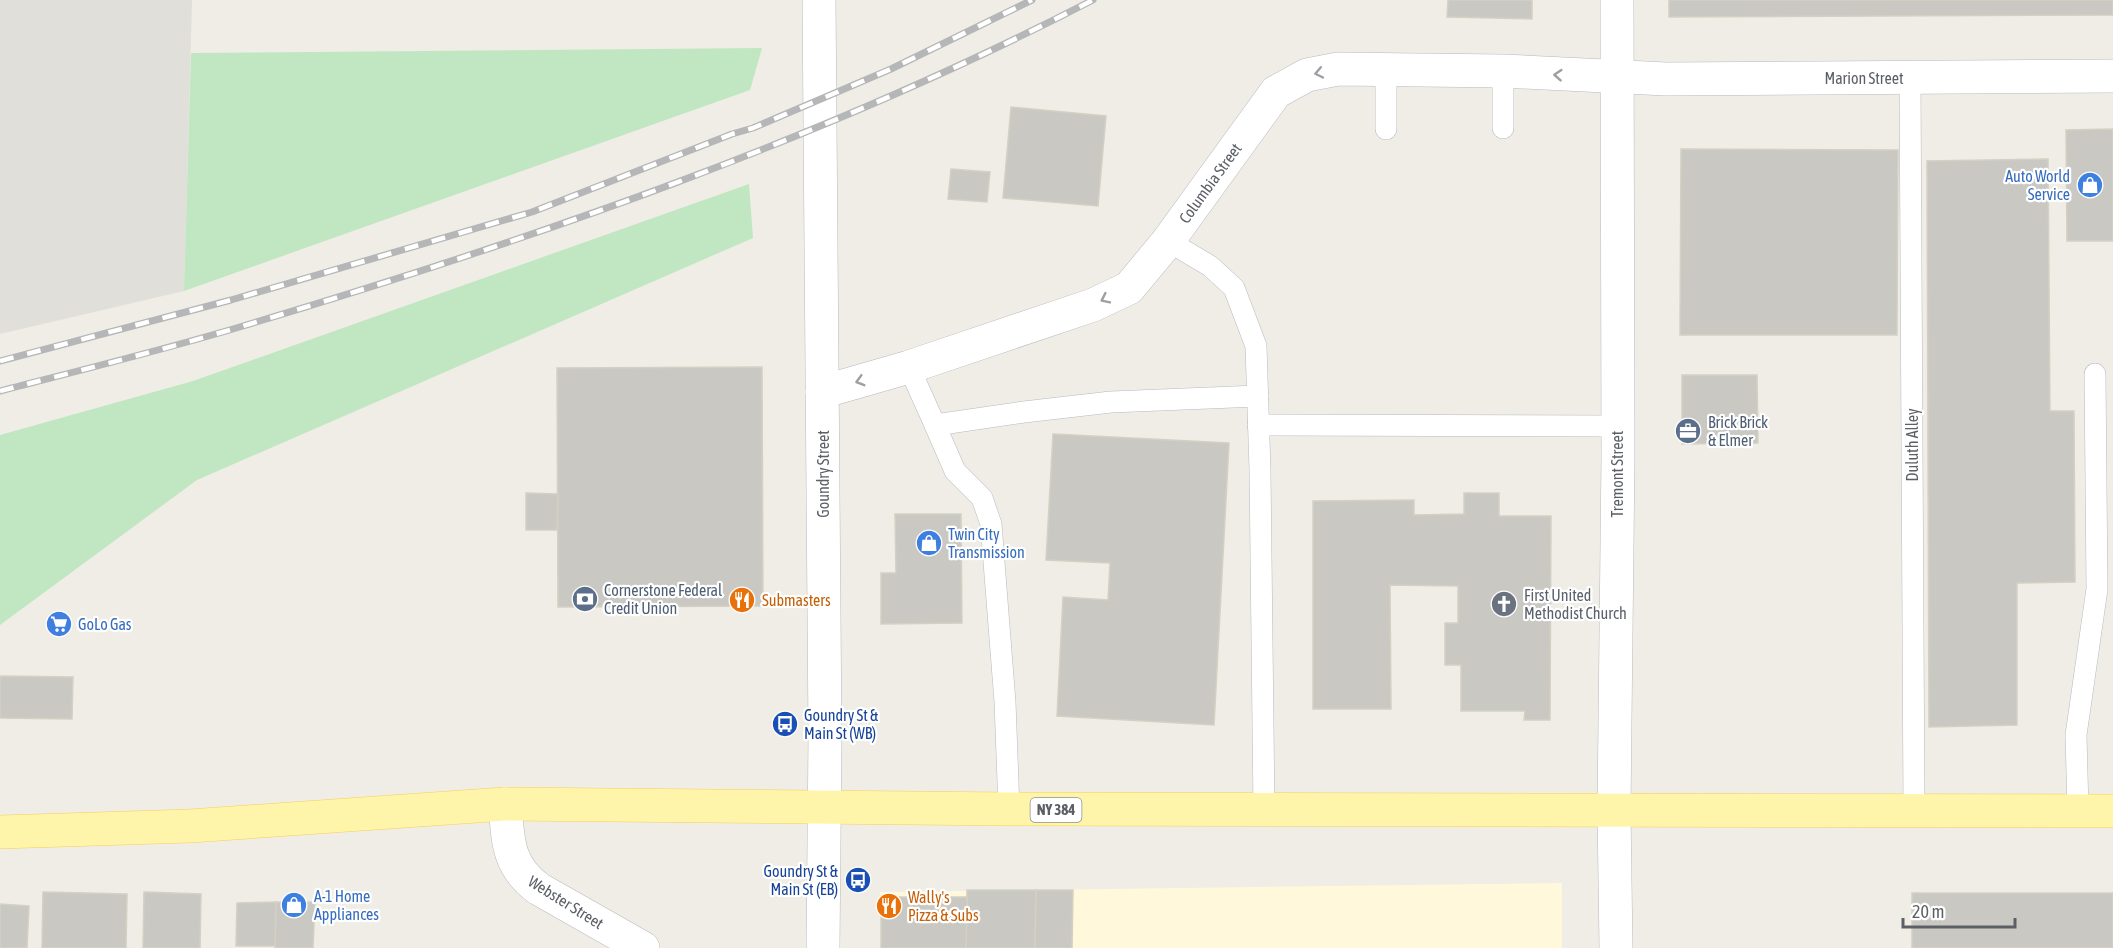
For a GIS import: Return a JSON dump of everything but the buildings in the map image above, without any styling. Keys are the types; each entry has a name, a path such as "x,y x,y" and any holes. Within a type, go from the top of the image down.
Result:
{"main road":[{"name":"NY 384","path":"0,832 190,826 505,804 1009,809 2113,811"}],"street":[{"name":"Goundry Street","path":"819,0 823,948"},
{"name":"Tremont Street","path":"1616,948 1614,810 1617,0"},
{"name":"Columbia Street","path":"822,392 909,368 1093,305 1129,288 1168,241 1276,92 1307,75 1338,69 1386,69 1503,71 1616,77"},
{"name":"Marion Street","path":"1616,77 1666,79 2113,76"},
{"name":"Webster Street","path":"505,804 509,846 516,866 525,879 643,948"}],"lane":[{"path":"1386,69 1386,129"},
{"path":"1503,71 1503,128"},
{"name":"Duluth Alley","path":"1910,78 1914,812"},
{"path":"1168,241 1210,266 1234,288 1256,346 1264,810"},
{"path":"909,368 955,471 982,498 991,524 1005,702 1009,809"},
{"path":"2078,811 2076,735 2097,589 2096,374"},
{"path":"935,425 1111,402 1258,396"},
{"path":"1258,425 1617,426"}],"shaded area":[{"path":"0,0 192,0 184,291 0,334"},
{"path":"1562,883 1562,948 880,948 880,892"}],"green space":[{"path":"762,48 750,90 184,291 191,53"},
{"path":"749,184 753,238 197,480 0,625 0,435 193,381"}],"railway":[{"path":"0,361 231,300 532,212 732,134 753,128 891,69 1032,0"},
{"path":"0,391 243,326 568,222 782,142 887,98 991,51 1093,0"}],"place":[{"name":"Auto World Service","path":"2090,185"},
{"name":"Brick Brick & Elmer","path":"1688,431"},
{"name":"Twin City Transmission","path":"929,543"},
{"name":"Cornerstone Federal Credit Union","path":"585,599"},
{"name":"Submasters","path":"742,600"},
{"name":"First United Methodist Church","path":"1504,604"},
{"name":"GoLo Gas","path":"59,624"},
{"name":"Goundry St & Main St (WB)","path":"785,724"},
{"name":"Goundry St & Main St (EB)","path":"858,880"},
{"name":"A-1 Home Appliances","path":"294,905"},
{"name":"Wally's Pizza & Subs","path":"889,906"}]}
